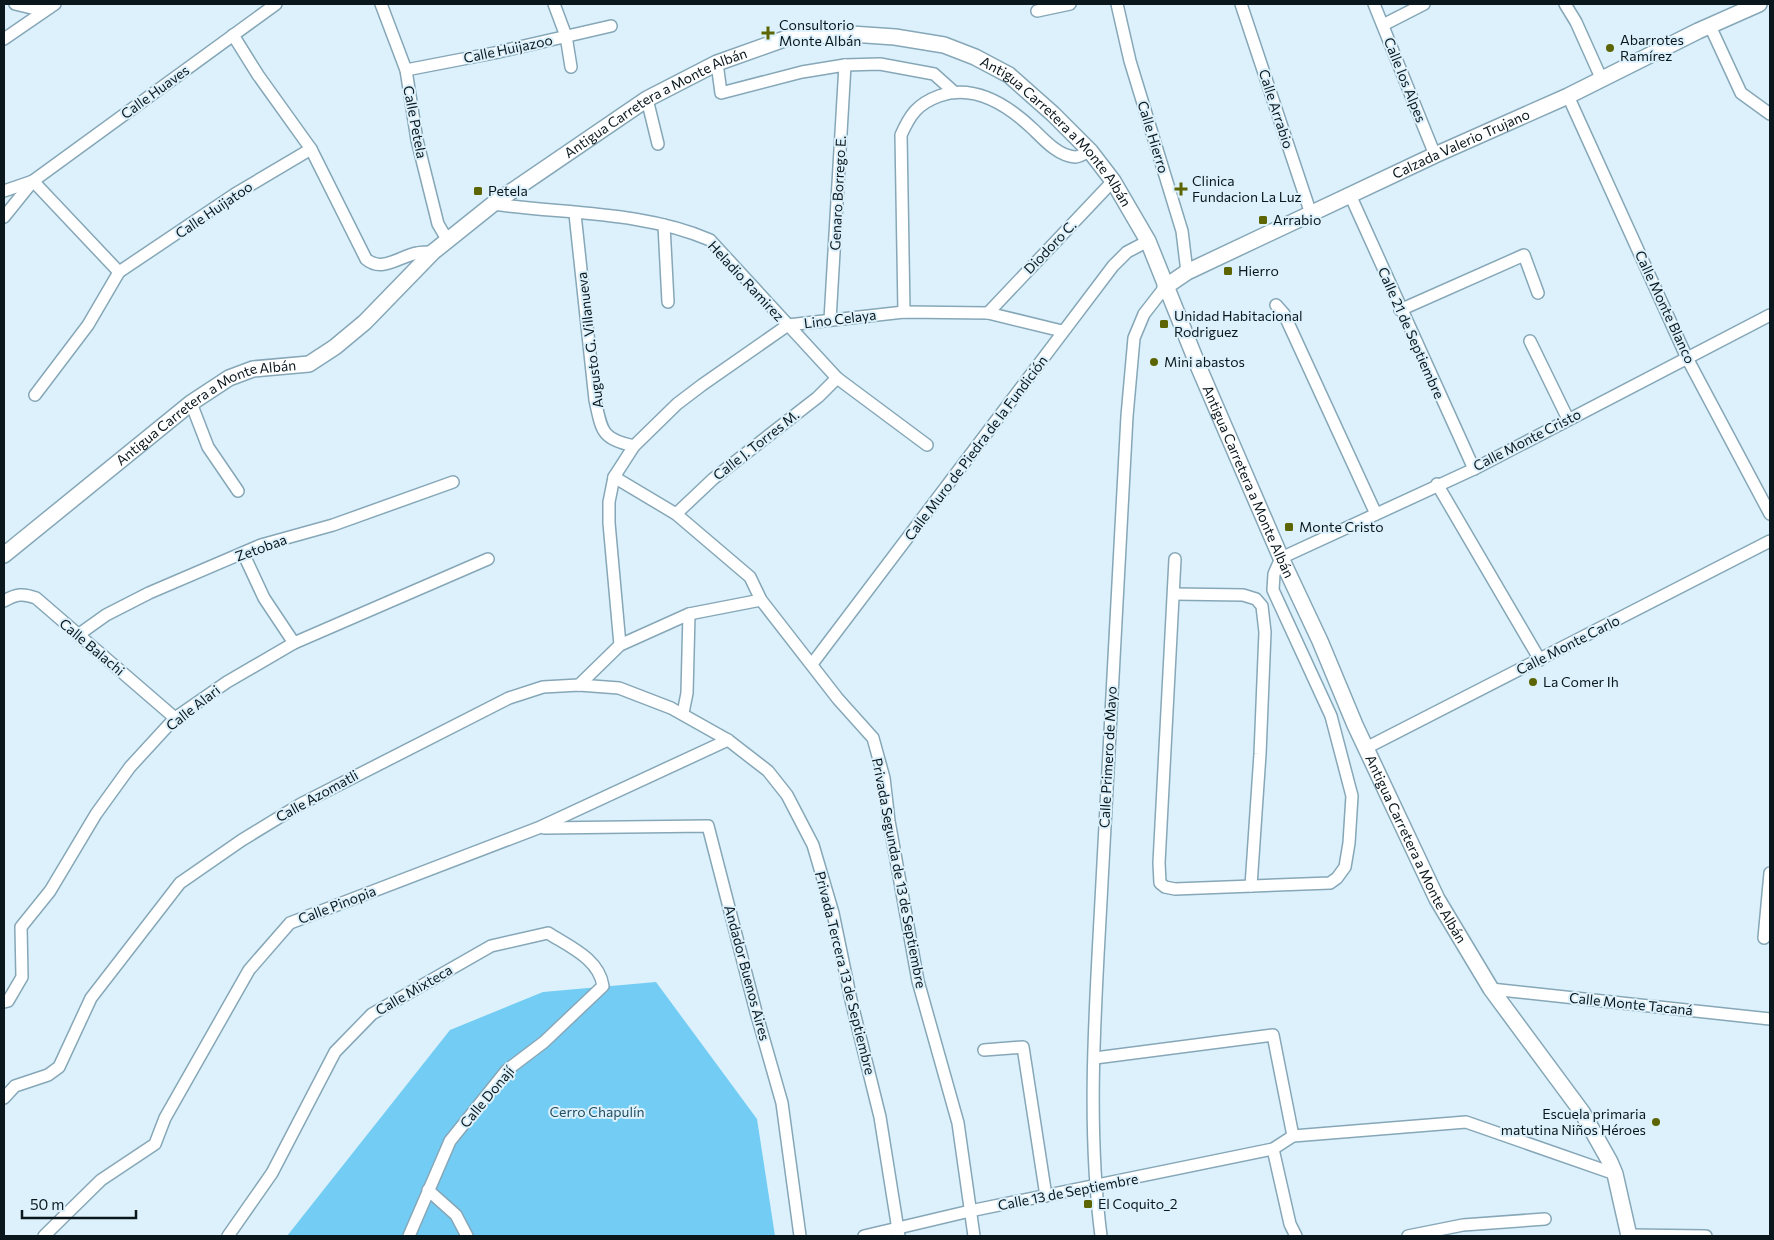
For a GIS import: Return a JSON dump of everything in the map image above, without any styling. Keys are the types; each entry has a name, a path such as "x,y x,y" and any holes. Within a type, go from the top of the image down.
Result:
{"street":[{"path":"15,4 44,11"},
{"path":"4,39 55,4"},
{"name":"Calle Huaves","path":"33,181 276,4"},
{"name":"Calle Petela","path":"381,4 406,70 417,140 438,224 448,241"},
{"path":"554,4 566,36 571,67"},
{"path":"1036,11 1070,4"},
{"name":"Calle Hierro","path":"1117,4 1130,61 1182,231 1187,272"},
{"name":"Calle Arrabio","path":"1241,4 1311,214"},
{"name":"Calle los Alpes","path":"1374,4 1435,155"},
{"path":"1382,25 1424,4"},
{"path":"1565,4 1576,22 1602,80"},
{"name":"Calzada Valerio Trujano","path":"1165,287 1187,272 1351,197 1435,155 1568,96 1757,4"},
{"name":"Calle Huijazoo","path":"406,70 494,53 610,26"},
{"path":"1710,26 1741,93 1770,114"},
{"name":"Antigua Carretera a Monte Albán","path":"4,555 191,402 229,378 253,369 310,364 335,347 365,322 433,252 493,204 647,99 717,63 790,37 851,34 895,37 944,45 975,57 1009,75 1053,114 1090,151 1113,181 1148,241 1165,287 1281,558 1320,641 1366,748 1437,899 1491,989 1582,1112 1616,1174 1629,1235"},
{"path":"233,35 258,75 310,149 366,259 372,264 383,265 417,252 433,252"},
{"path":"717,63 721,93 802,72 845,66 880,64 934,74 953,91"},
{"name":"Genaro Borrego E.","path":"830,320 845,66"},
{"path":"904,312 900,135 910,114 929,100 953,91 977,93 991,98 1026,122 1049,144 1066,155 1077,157 1090,151"},
{"name":"Calle Monte Blanco","path":"1568,96 1687,358 1770,514"},
{"path":"647,99 658,144"},
{"name":"Calle Huijatoo","path":"35,396 88,325 119,272 235,194 310,149"},
{"path":"4,190 33,181"},
{"path":"4,217 33,181"},
{"path":"33,181 119,272"},
{"name":"Diodoro C.","path":"988,313 1113,181"},
{"name":"Calle 21 de Septiembre","path":"1351,197 1400,310 1474,469"},
{"name":"Heladio Ramirez","path":"493,204 664,224 684,229 710,240 837,378 928,445"},
{"name":"Augusto G. Villanueva","path":"575,214 595,400 600,422 606,436 615,442 634,446"},
{"path":"664,224 668,302"},
{"name":"Calle Muro de Piedra de la Fundición","path":"812,664 1012,403 1062,332 1113,266 1128,252 1148,241"},
{"path":"1400,310 1524,255 1538,293"},
{"name":"Calle Primero de Mayo","path":"1101,1236 1095,1187 1095,1058 1127,416 1134,338 1144,314 1165,287"},
{"path":"1280,310 1376,514"},
{"name":"Lino Celaya","path":"614,476 634,446 677,404 788,325 904,312 988,313 1062,332"},
{"name":"Calle Monte Cristo","path":"1281,558 1437,484 1474,469 1770,316"},
{"path":"1530,341 1568,419"},
{"name":"Calle J. Torres M.","path":"676,514 713,479 818,397 837,378"},
{"path":"191,402 208,447 238,491"},
{"path":"620,645 609,523 609,502 614,476 676,514"},
{"name":"Zetobaa","path":"78,635 106,615 149,593 261,545 333,525 453,482"},
{"path":"1437,484 1540,660"},
{"name":"Privada Segunda de 13 de Septiembre","path":"676,514 750,577 761,600 838,699 872,738 884,778 918,981 958,1122 974,1236"},
{"name":"Calle Monte Carlo","path":"1366,748 1770,541"},
{"path":"243,553 264,598 294,643"},
{"path":"1175,559 1159,863 1160,883 1165,887 1176,889 1330,883 1337,878 1345,866 1349,843 1352,796 1332,716 1273,590 1274,574 1281,558"},
{"name":"Calle Alari","path":"4,1002 8,1001 22,977 21,927 50,891 96,814 130,767 175,718 227,682 294,643 488,559"},
{"name":"Calle Balachi","path":"4,601 25,594 36,598 175,718"},
{"path":"1174,594 1243,595 1256,599 1262,606 1265,618 1263,669 1251,886"},
{"path":"579,685 620,645 689,614 761,600"},
{"path":"683,713 687,693 689,614"},
{"name":"Calle Azomatli","path":"4,1098 15,1086 48,1075 59,1067 91,998 180,883 242,840 301,804 483,711 510,698 544,687 579,685 619,688 683,713 728,740"},
{"name":"Calle Pinopia","path":"44,1236 101,1180 155,1144 165,1118 249,970 290,923 538,828 728,740"},
{"name":"Privada Tercera 13 de Septiembre","path":"728,740 768,770 787,795 813,845 833,913 851,1000 880,1117 899,1233"},
{"path":"587,806 591,827"},
{"name":"Andador Buenos Aires","path":"538,828 708,826 756,1012 782,1102 800,1236"},
{"path":"1764,938 1770,874"},
{"name":"Calle Mixteca","path":"228,1236 272,1173 334,1052 372,1014 491,946 548,933 590,960"},
{"name":"Calle Donají","path":"409,1236 450,1141 506,1070 544,1042 603,986 602,974 590,960"},
{"name":"Calle Monte Tacaná","path":"1491,989 1770,1019"},
{"path":"1095,1058 1273,1035 1294,1136 1466,1122 1616,1174"},
{"path":"984,1050 1023,1047 1046,1196"},
{"name":"Calle 13 de Septiembre","path":"864,1236 899,1233 970,1211 1095,1187 1273,1149 1294,1136"},
{"path":"1273,1149 1290,1224 1296,1236"},
{"path":"428,1190 456,1216 467,1236"},
{"path":"1408,1236 1463,1226 1545,1219"},
{"path":"1629,1235 1706,1236"}],"green space":[{"name":"Cerro Chapulín","path":"656,982 757,1119 775,1236 287,1236 450,1030 543,992"}],"place":[{"name":"Consultorio Monte Albán","path":"768,33"},
{"name":"Abarrotes Ramírez","path":"1610,48"},
{"name":"Clinica Fundacion La Luz","path":"1181,189"},
{"name":"Petela","path":"478,191"},
{"name":"Arrabio","path":"1263,220"},
{"name":"Hierro","path":"1228,271"},
{"name":"Unidad Habitacional Rodriguez","path":"1164,324"},
{"name":"Mini abastos","path":"1154,362"},
{"name":"Monte Cristo","path":"1289,527"},
{"name":"La Comer Ih","path":"1533,682"},
{"name":"Escuela primaria matutina Niños Héroes","path":"1656,1122"},
{"name":"El Coquito_2","path":"1088,1204"}]}
